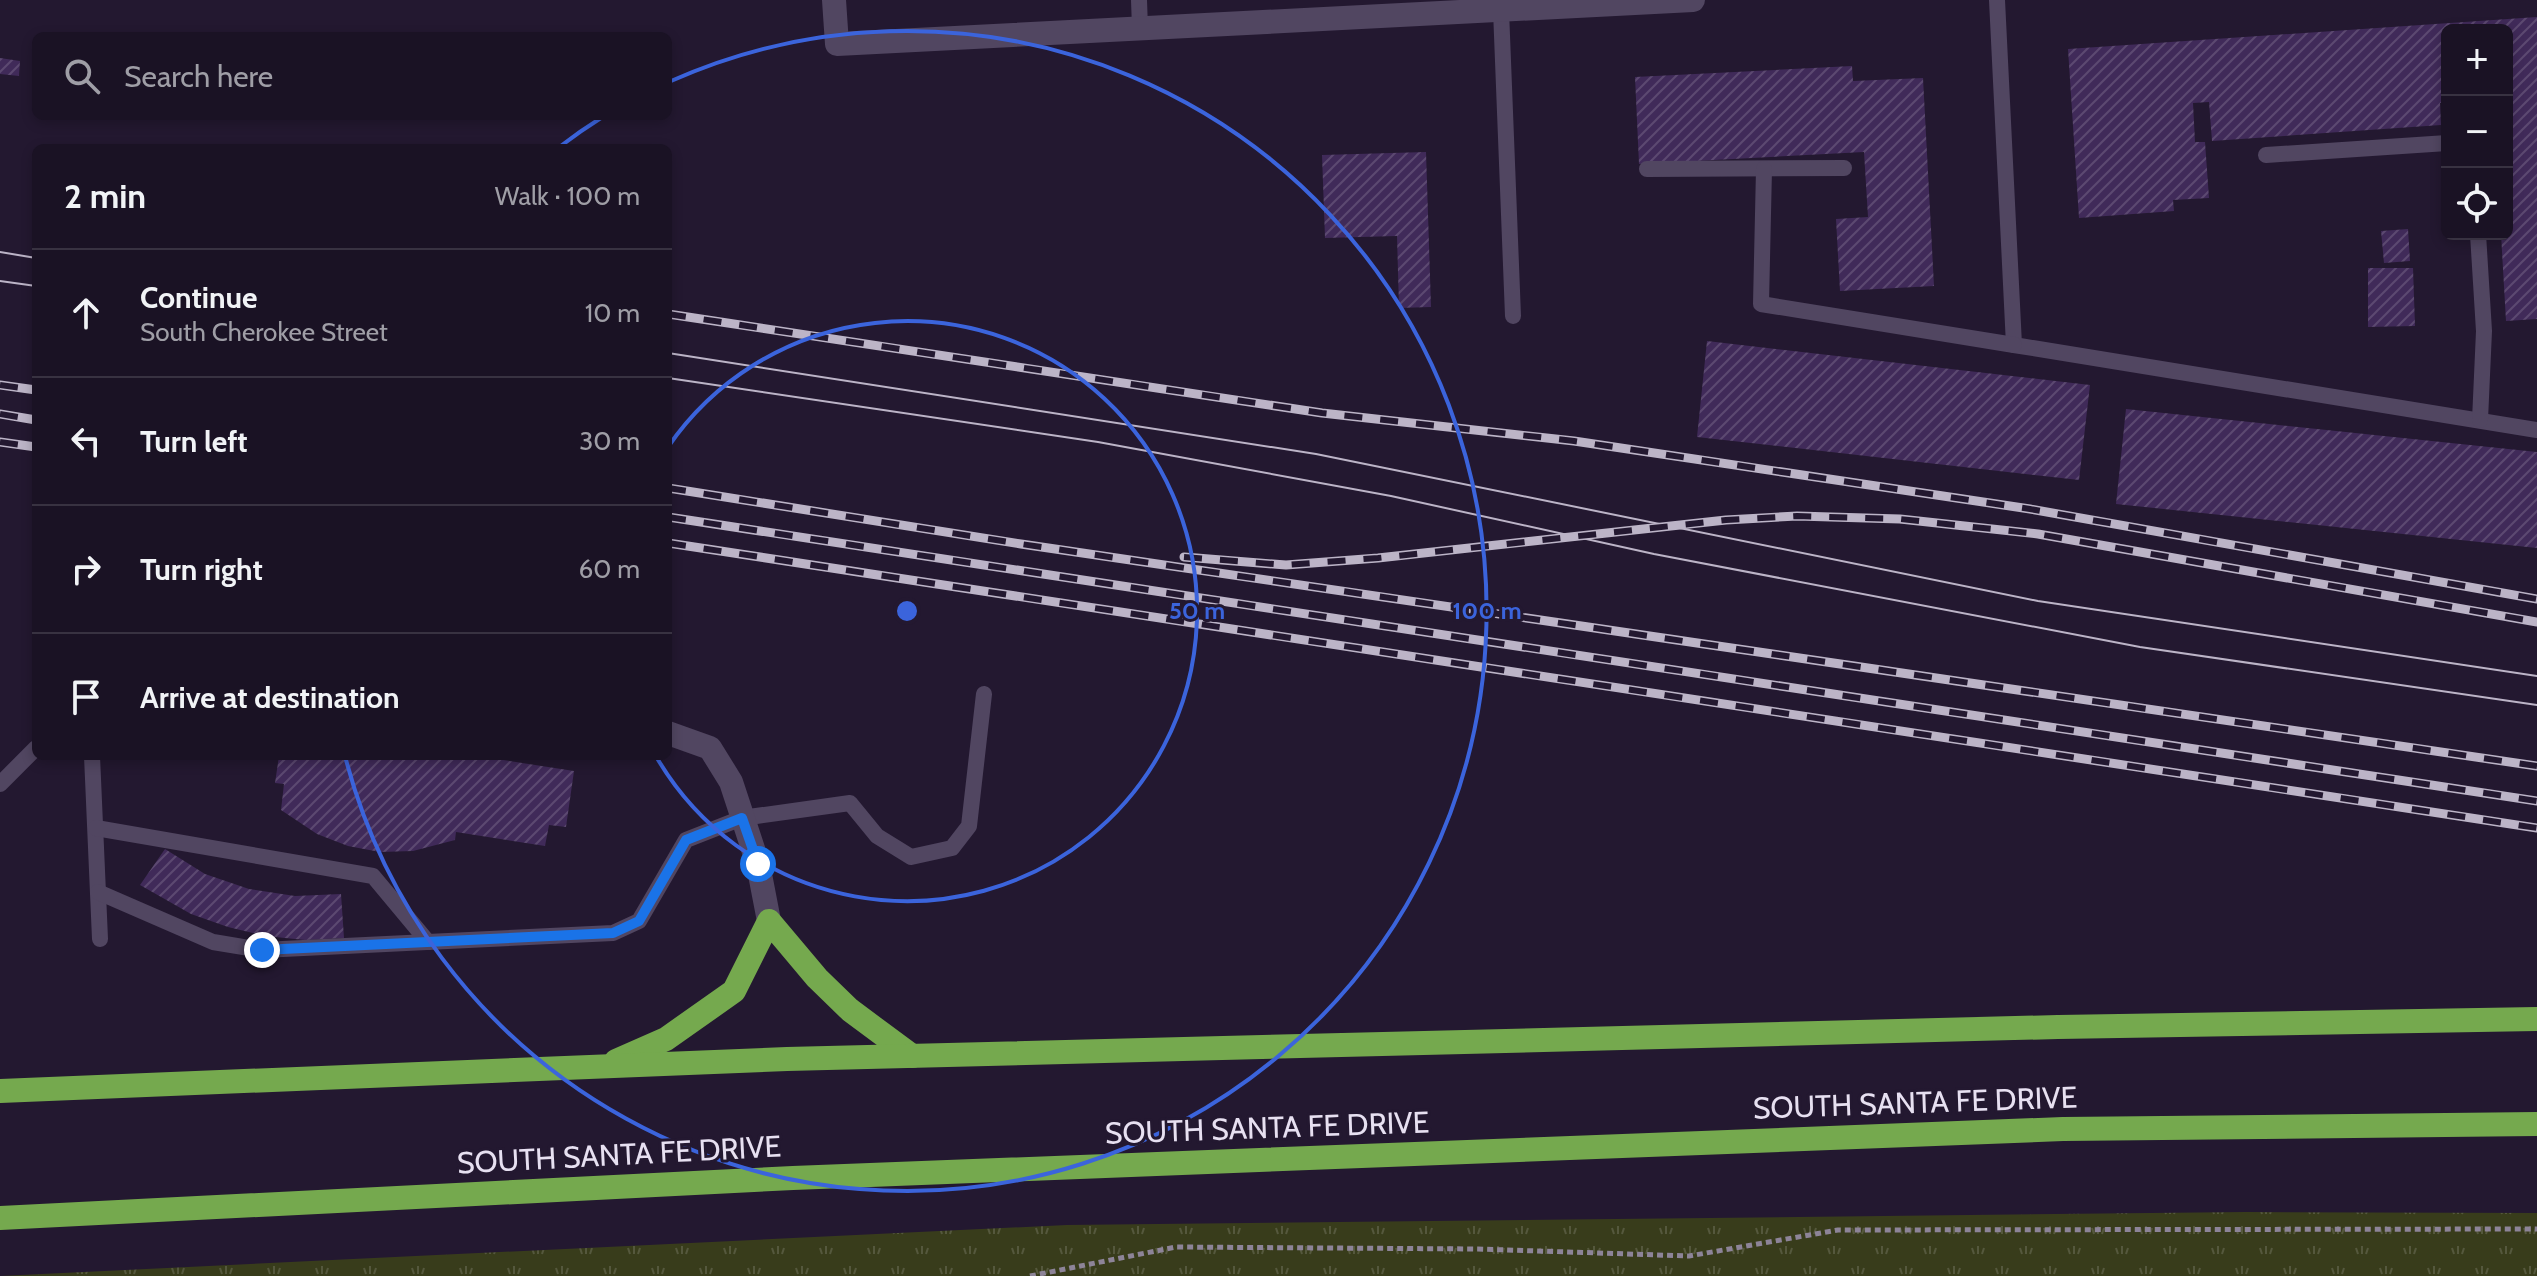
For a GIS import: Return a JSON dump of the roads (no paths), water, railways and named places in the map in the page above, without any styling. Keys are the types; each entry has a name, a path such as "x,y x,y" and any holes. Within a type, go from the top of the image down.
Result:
{"highway":[{"path":"604,1066 666,1039 734,991 769,921 817,978 850,1010 912,1056"},
{"path":"0,1091 912,1056 2058,1027 2537,1019"},
{"name":"SOUTH SANTA FE DRIVE","path":"0,1218 793,1178 2063,1129 2537,1124"}],"street":[{"path":"834,0 837,44 1693,0"},
{"path":"672,734 710,748 731,782 758,864 769,921"}],"lane":[{"path":"1139,0 1140,28"},
{"path":"1997,0 2014,345"},
{"path":"1501,10 1513,316"},
{"path":"2266,155 2441,143"},
{"path":"1647,169 1844,168"},
{"path":"1764,169 1761,304 2537,430"},
{"path":"2478,240 2484,331 2480,420"},
{"path":"98,892 213,942 262,950 613,933 639,921 686,840 742,818 850,803 877,836 911,857 952,848 969,826 984,694"},
{"path":"0,784 32,752"},
{"path":"92,760 100,939"},
{"path":"96,828 373,876 428,942"}],"tram line":[{"path":"0,252 32,257"},
{"path":"0,281 32,285"},
{"path":"672,354 1316,454 2038,601 2537,676"},
{"path":"672,379 1098,442 1391,496 1654,554 2140,647 2537,705"}],"railway":[{"path":"672,315 1322,413 1574,441 2030,509 2537,599"},
{"path":"0,385 32,389"},
{"path":"0,414 32,419"},
{"path":"0,442 32,446"},
{"path":"672,489 1021,544 2537,766"},
{"path":"1184,557 1286,565 1726,520 1797,516 1900,519 2038,534 2537,622"},
{"path":"672,518 2537,801"},
{"path":"672,544 2537,828"}]}
